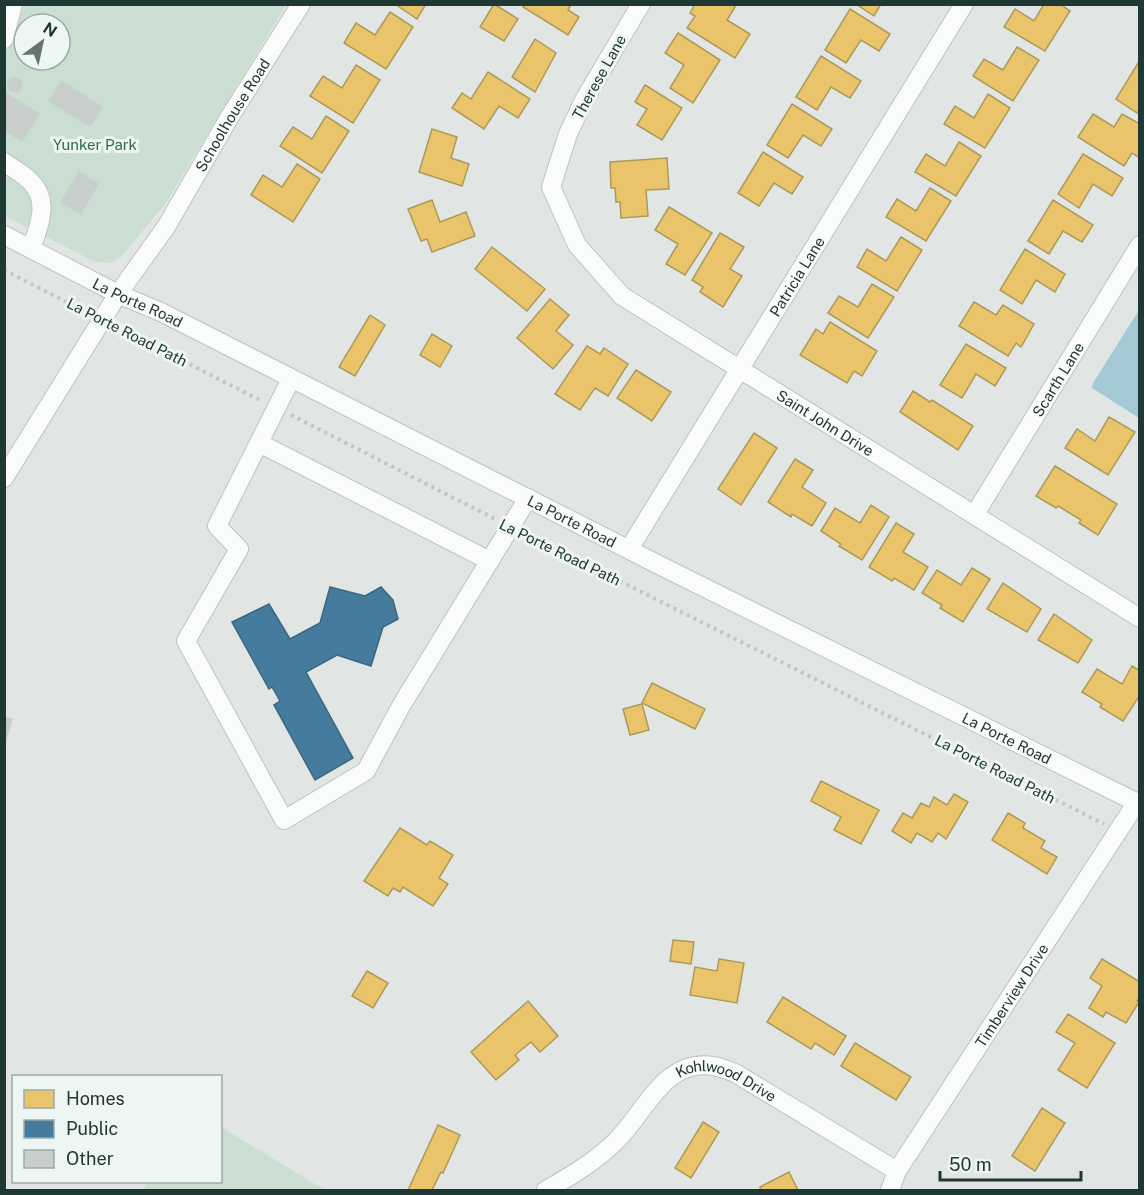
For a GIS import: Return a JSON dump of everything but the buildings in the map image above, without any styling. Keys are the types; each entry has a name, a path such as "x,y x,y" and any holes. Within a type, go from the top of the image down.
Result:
{"street":[{"path":"4,39 14,4"},
{"name":"Schoolhouse Road","path":"118,294 166,227 229,118 301,4"},
{"name":"Therese Lane","path":"551,188 568,134 584,100 641,4"},
{"name":"Patricia Lane","path":"629,549 964,4"},
{"path":"4,162 32,183 43,202 39,226 31,249"},
{"name":"Saint John Drive","path":"551,188 577,245 622,296 1140,618"},
{"name":"La Porte Road","path":"4,235 1138,803"},
{"name":"Scarth Lane","path":"975,514 1140,245"},
{"path":"4,478 118,294"},
{"path":"291,379 217,526 239,549 186,641 284,820 366,771 401,706 528,498"},
{"path":"259,443 490,561"},
{"name":"Timberview Drive","path":"890,1191 897,1171 1138,803"},
{"name":"Kohlwood Drive","path":"546,1191 594,1161 618,1139 669,1076 685,1068 699,1065 714,1066 735,1073 897,1171"}],"path":[{"name":"La Porte Road Path","path":"4,270 1118,831"}],"green space":[{"name":"Yunker Park","path":"4,5 286,5 165,204 121,257 111,263 95,262 5,216"},
{"path":"222,1128 325,1190 143,1190 147,1183 222,1183"}],"water":[{"path":"1139,310 1139,418 1092,388"}]}
